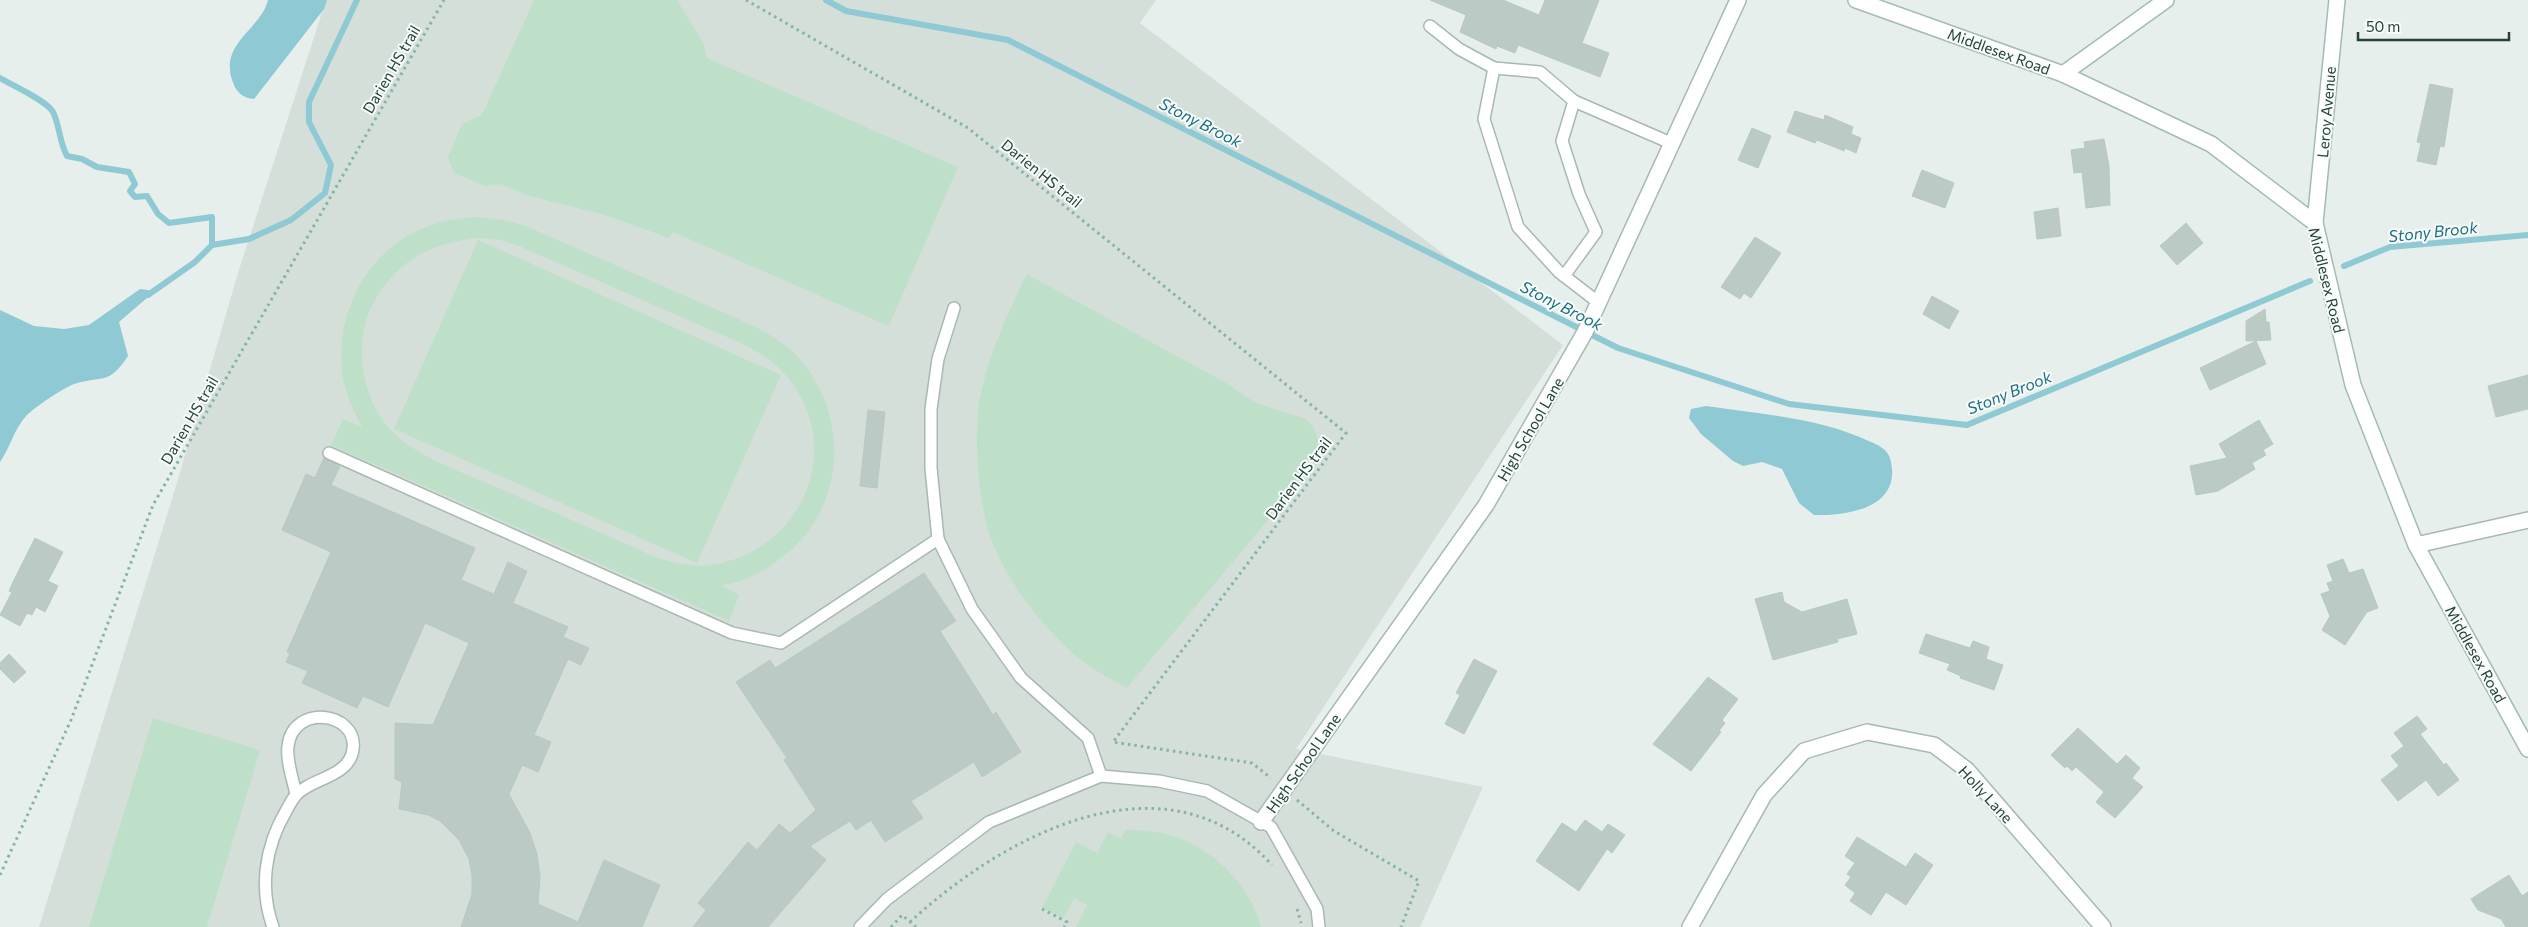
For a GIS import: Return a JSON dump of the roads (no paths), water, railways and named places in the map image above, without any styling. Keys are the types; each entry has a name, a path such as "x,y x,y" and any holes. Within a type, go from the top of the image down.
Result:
{"street":[{"name":"High School Lane","path":"1262,822 1486,505 1586,332 1738,0"},
{"name":"Middlesex Road","path":"1856,0 2063,74 2211,144 2315,224 2353,385 2416,545 2528,749"},
{"path":"2063,74 2166,0"},
{"name":"Leroy Avenue","path":"2315,224 2337,0"},
{"path":"2416,545 2528,520"},
{"name":"Holly Lane","path":"1690,927 1764,795 1804,751 1867,732 1934,745 1966,770 2103,927"}],"lane":[{"path":"1430,26 1459,49 1494,68 1540,72 1574,101 1673,144"},
{"path":"1494,68 1484,119 1518,227 1564,276 1599,303"},
{"path":"1564,276 1596,232 1579,194 1562,141 1574,101"},
{"path":"954,308 938,359 931,409 931,468 938,539 972,609 1021,678 1088,738 1101,776"},
{"path":"329,453 732,633 781,643 938,539"},
{"path":"273,927 266,906 266,861 276,827 296,794 325,780 347,762 354,750 348,731 339,722 328,717 310,718 294,729 288,747 296,794"},
{"path":"860,927 886,899 989,822 1101,776 1159,780 1207,791 1271,827 1317,909 1319,927"}],"water":[{"path":"268,0 327,0 324,9 254,99 244,97 237,91 230,71 231,59 235,48 264,11"},
{"path":"140,289 155,291 119,322 128,356 121,365 110,376 69,386 26,416 0,462 0,310 34,326 64,329 89,325"},
{"path":"1706,406 1811,422 1852,434 1876,444 1889,455 1892,469 1891,483 1877,501 1866,507 1840,514 1814,515 1799,503 1782,469 1762,462 1743,466 1733,461 1701,434 1689,418 1691,409"}],"waterway":[{"name":"Stony Brook","path":"212,245 249,239 291,220 325,193 331,165 309,122 309,102 357,0"},
{"name":"Stony Brook","path":"826,0 846,11 1008,40 1618,348 1789,404 1967,425 2310,281"},
{"name":"Stony Brook","path":"0,78 37,98 53,112 67,156 82,159 97,167 129,172 135,184 130,191 135,197 147,196 158,214 169,223 212,217 212,245"},
{"name":"Stony Brook","path":"2344,266 2390,247 2528,235"},
{"path":"148,295 195,262 212,245"}]}
